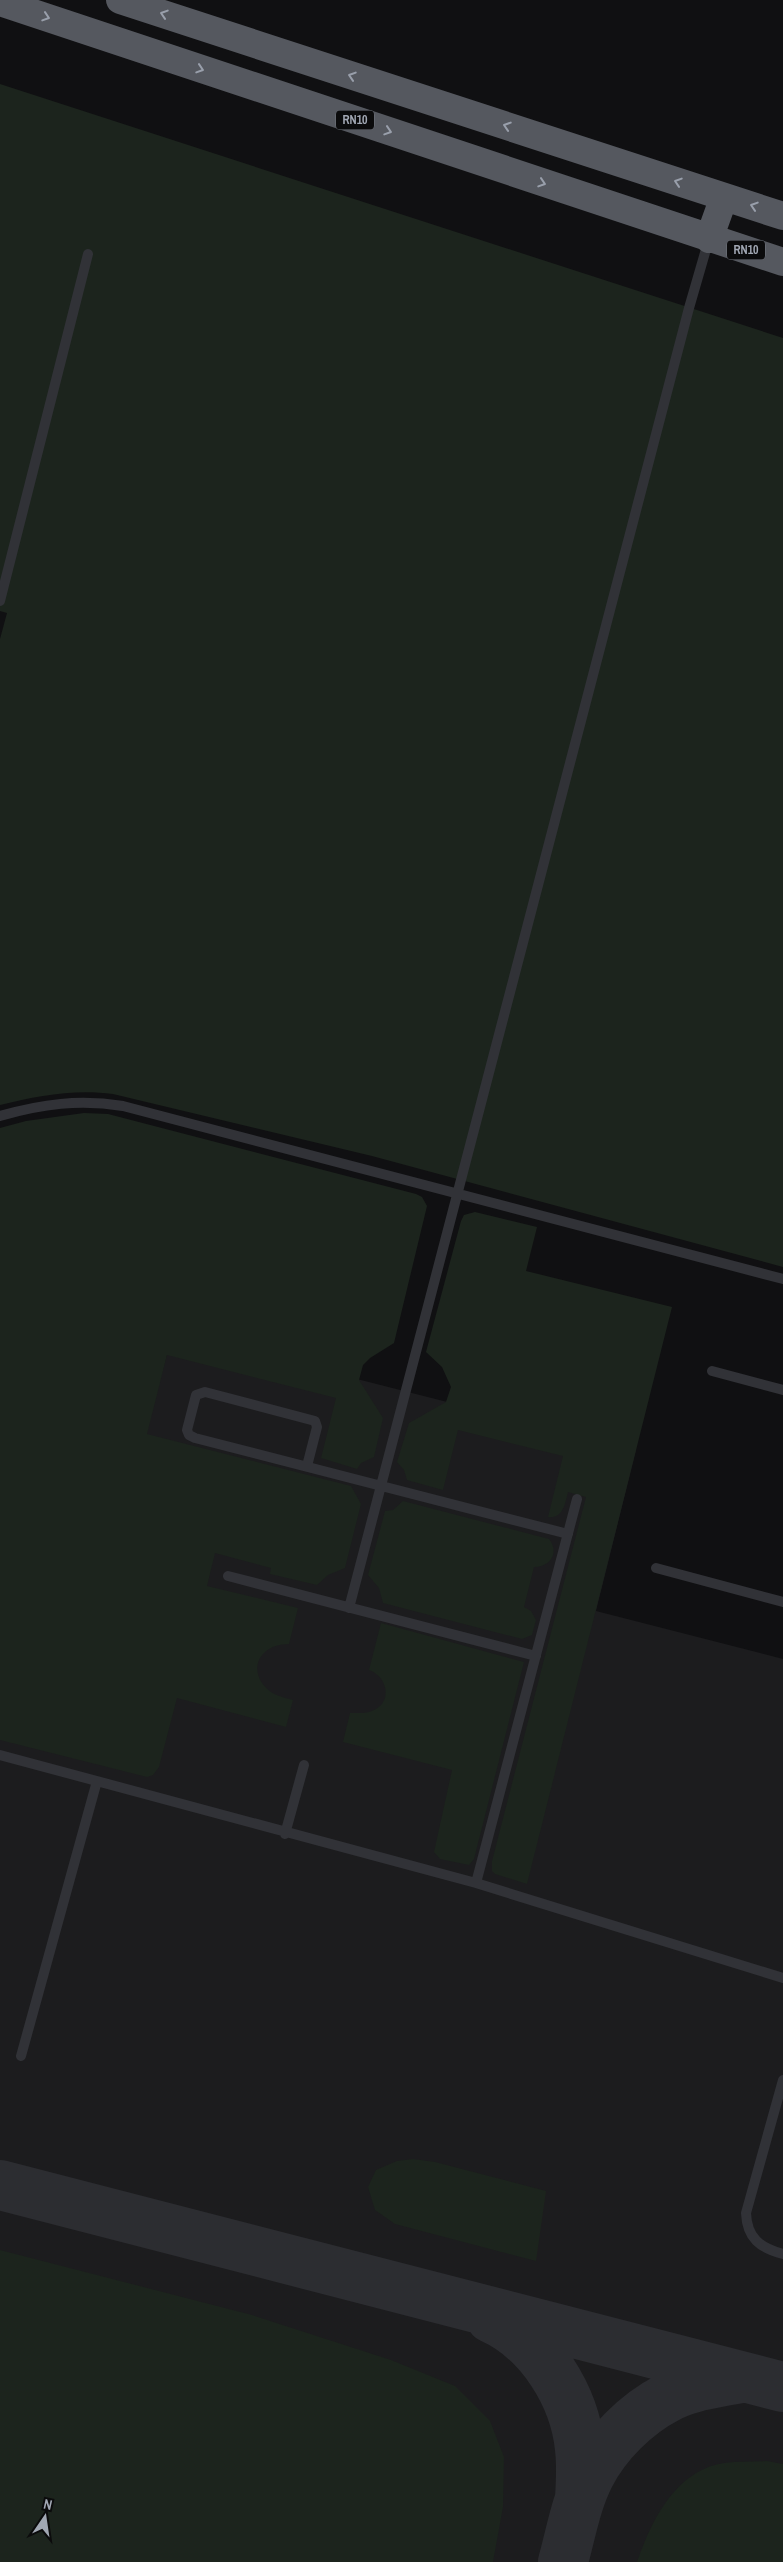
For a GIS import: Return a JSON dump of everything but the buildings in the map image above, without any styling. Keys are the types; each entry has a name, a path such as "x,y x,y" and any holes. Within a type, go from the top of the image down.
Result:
{"highway":[{"path":"120,0 783,216"},
{"name":"RN10","path":"0,2 783,262"},
{"path":"709,238 724,197"}],"lane":[{"path":"349,1608 689,308 709,238"},
{"path":"0,601 88,254"},
{"path":"0,1116 47,1104 98,1102 123,1106 783,1279"},
{"path":"712,1371 783,1390"},
{"path":"307,1466 317,1427 315,1421 205,1392 196,1394 186,1430 189,1435 307,1466 568,1534"},
{"path":"476,1883 577,1499"},
{"path":"656,1568 783,1602"},
{"path":"228,1576 536,1656"},
{"path":"0,1755 285,1834 476,1883 783,1978"},
{"path":"285,1834 304,1765"},
{"path":"21,2056 98,1781"},
{"path":"783,2080 746,2213 747,2226 752,2238 761,2247 783,2254"}],"shaded area":[{"path":"0,84 783,338 783,1267 372,1156 113,1094 84,1092 56,1094 0,1105 0,639 7,613 0,611"},
{"path":"84,1113 108,1114 416,1194 422,1197 427,1206 394,1343 370,1358 363,1365 359,1380 383,1418 374,1457 361,1463 357,1469 321,1458 336,1398 167,1355 147,1434 351,1486 361,1504 345,1568 328,1575 317,1585 270,1574 271,1568 215,1553 207,1586 298,1608 289,1644 278,1645 269,1649 263,1654 257,1669 263,1685 271,1692 293,1700 286,1727 177,1698 159,1767 153,1775 147,1777 0,1740 0,1128 26,1121"},
{"path":"475,1212 537,1227 526,1271 672,1307 527,1884 495,1874 492,1871 492,1861 586,1497 568,1492 560,1513 557,1516 548,1517 563,1456 458,1430 443,1490 407,1480 404,1470 397,1462 409,1423 446,1402 451,1387 442,1367 426,1352 461,1221 464,1215"},
{"path":"173,1332 636,1450 596,1611 783,1659 783,2562 0,2562 0,1339 160,1380"},
{"path":"403,1501 549,1539 554,1549 552,1558 545,1565 534,1567 524,1607 531,1611 536,1620 532,1635 522,1639 383,1603 379,1588 368,1575 385,1511 393,1510"},
{"path":"381,1623 524,1662 474,1859 469,1865 440,1859 434,1852 452,1770 343,1742 350,1713 371,1711 380,1706 386,1695 384,1683 375,1673 369,1670"},
{"path":"413,2159 435,2162 546,2191 536,2261 395,2224 375,2210 368,2187 376,2170 397,2161"},
{"path":"0,2250 252,2315 391,2360 455,2386 490,2421 504,2457 503,2507 493,2562 0,2562"},
{"path":"767,2461 783,2464 783,2562 637,2562 658,2515 679,2487 692,2476 707,2468 724,2463"}],"taxiway":[{"path":"0,2185 783,2387"},
{"path":"491,2318 525,2340 552,2372 563,2390 577,2429 581,2468 580,2499"},
{"path":"563,2562 577,2507 585,2485 597,2463 613,2441 644,2412 675,2394 703,2385 740,2378"}]}
